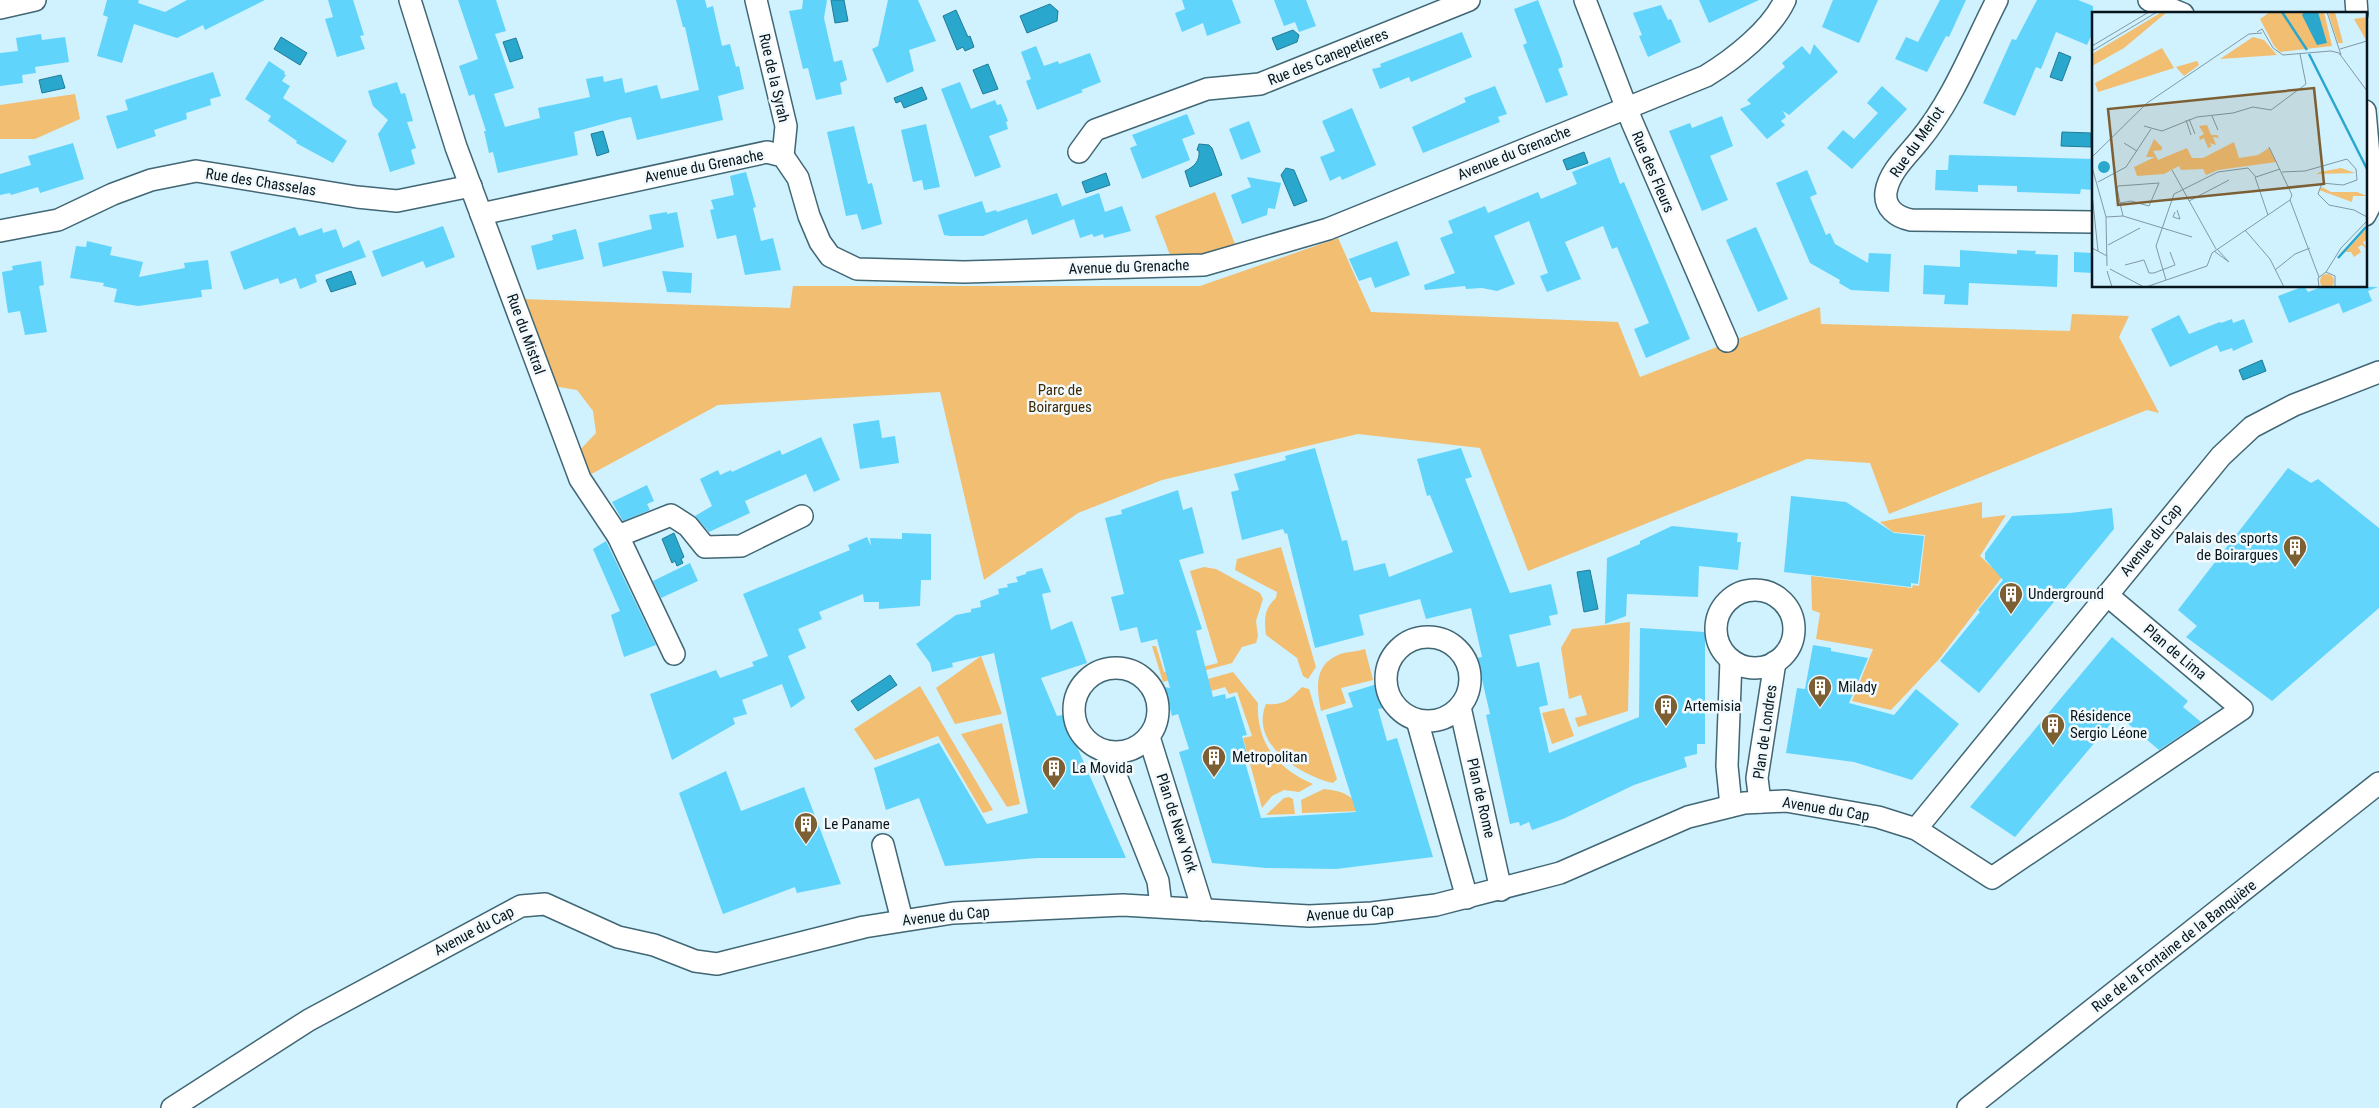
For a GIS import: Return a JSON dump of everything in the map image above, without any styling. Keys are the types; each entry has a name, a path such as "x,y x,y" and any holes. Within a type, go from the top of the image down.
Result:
{"street":[{"path":"0,8 35,0"},
{"name":"Rue du Mistral","path":"410,0 456,147 580,479 618,536 674,654"},
{"name":"Rue de la Syrah","path":"756,0 786,126 783,156"},
{"name":"Rue des Canepetieres","path":"1079,152 1095,130 1207,88 1260,84 1469,0"},
{"name":"Rue des Fleurs","path":"1585,0 1626,108 1726,341"},
{"name":"Avenue du Grenache","path":"481,214 746,155 768,152 783,156 798,178 809,216 820,242 830,256 856,269 964,272 1204,265 1328,229 1706,76 1730,62 1769,24 1786,0"},
{"name":"Rue du Merlot","path":"1997,0 1946,102 1927,132 1892,175 1886,192 1887,204 1898,217 1911,220 2092,222"},
{"path":"2149,0 2179,12"},
{"path":"2366,124 2372,200 2366,213"},
{"name":"Rue des Chasselas","path":"0,231 58,220 113,194 151,180 196,171 357,197 397,201 471,186"},
{"name":"Avenue du Cap","path":"172,1108 309,1020 520,906 545,904 618,937 674,951 695,961 717,964 832,935 902,920 983,911 1089,906 1161,906 1318,916 1372,913 1467,898 1501,890 1560,873 1688,817 1731,806 1760,802 1786,801 1835,809 1878,817 1916,829 2201,479 2252,427 2294,405 2379,372"},
{"path":"618,536 671,515 688,526 705,547 741,546 802,516"},
{"path":"1731,660 1723,652 1718,642 1717,620 1725,604 1738,594 1748,590 1760,590 1772,594 1782,601 1789,611 1793,622 1790,646 1775,662"},
{"name":"Plan de Lima","path":"1916,829 1992,878 2242,709 2107,595"},
{"path":"1428,636 1441,638 1453,644 1469,666 1468,694 1460,707 1445,718 1436,720 1416,720 1405,714 1395,706 1386,682 1387,669 1392,657 1406,643 1417,638 1428,636"},
{"name":"Plan de Londres","path":"1731,806 1727,766 1731,660 1752,667 1764,666 1775,662 1757,778 1760,802"},
{"path":"1113,668 1135,672 1152,688 1158,708 1157,718 1149,737 1130,750 1106,750 1095,746 1082,734 1075,718 1074,706 1077,694 1083,684 1102,670 1113,668"},
{"name":"Plan de Rome","path":"1460,707 1501,890"},
{"path":"1416,720 1467,898"},
{"name":"Plan de New York","path":"1149,737 1203,910"},
{"path":"1106,750 1158,880 1161,906"},
{"name":"Rue de la Fontaine de la Banquière","path":"1968,1108 2379,783"},
{"path":"883,845 902,920"}],"green space":[{"path":"75,94 80,119 35,139 0,139 0,105"},
{"path":"1215,192 1235,244 1200,259 1170,255 1155,216"},
{"name":"Parc de Boirargues","path":"1338,238 1371,312 1618,322 1640,377 1820,307 1821,324 2070,331 2072,314 2129,316 2119,337 2159,413 2147,410 1889,514 1870,463 1807,459 1528,571 1480,448 1358,434 1162,480 1078,513 984,580 940,392 718,405 586,477 577,453 596,433 593,411 577,390 553,386 521,299 790,308 793,286 1200,286"},
{"path":"1982,502 1982,518 2006,515 1980,556 2002,577 1940,658 1891,710 1852,701 1873,649 1816,639 1820,613 1812,610 1811,576 1912,588 1913,585 1919,586 1925,535 1893,532 1880,522"},
{"path":"1281,547 1316,667 1308,679 1303,676 1297,658 1266,635 1267,610 1276,598 1277,592 1235,570 1237,559"},
{"path":"1204,567 1216,569 1260,593 1263,599 1256,621 1258,636 1256,643 1242,647 1232,663 1163,682 1152,646 1156,646 1164,672 1184,667 1186,671 1218,663 1190,571"},
{"path":"1630,622 1628,711 1578,727 1575,718 1587,715 1581,695 1569,699 1561,648 1572,629"},
{"path":"1365,649 1373,680 1341,688 1346,703 1321,711 1318,687 1324,665 1340,654"},
{"path":"981,656 1002,714 955,724 936,688"},
{"path":"1233,672 1258,703 1258,717 1261,730 1265,742 1272,753 1289,771 1313,784 1299,792 1284,790 1272,796 1262,808 1243,738 1252,736 1237,692 1229,694 1225,687 1211,691 1197,682"},
{"path":"920,686 993,810 983,813 938,736 875,760 854,729"},
{"path":"1302,687 1309,689 1337,779 1333,783 1307,773 1281,756 1271,745 1265,732 1263,719 1266,704 1282,703"},
{"path":"1564,708 1574,736 1552,744 1542,713"},
{"path":"1002,723 1020,804 1007,807 961,734"},
{"path":"1324,789 1346,795 1355,801 1362,811 1302,813 1301,800"},
{"path":"1289,797 1293,799 1295,814 1266,815 1284,798"}],"water":[{"path":"831,0 844,0 848,21 835,23"},
{"path":"1050,4 1058,11 1057,21 1027,33 1020,16"},
{"path":"956,10 974,47 965,51 963,47 957,50 943,16"},
{"path":"1293,30 1299,35 1297,42 1277,50 1272,38"},
{"path":"281,37 307,53 300,65 274,49"},
{"path":"516,38 523,58 510,62 503,42"},
{"path":"2059,52 2071,57 2062,81 2050,77"},
{"path":"988,64 998,89 983,94 973,70"},
{"path":"61,75 65,88 42,93 39,80"},
{"path":"922,87 927,99 904,108 901,101 896,103 894,98"},
{"path":"603,131 609,152 597,156 591,134"},
{"path":"2062,132 2091,133 2091,147 2061,146"},
{"path":"1199,144 1209,145 1212,148 1222,175 1190,187 1185,171 1194,166 1197,161"},
{"path":"1584,152 1588,163 1567,170 1563,160"},
{"path":"1286,168 1294,170 1307,201 1294,206 1281,175"},
{"path":"1106,173 1110,185 1086,193 1082,182"},
{"path":"351,271 356,284 331,292 326,280"},
{"path":"2262,360 2266,371 2243,380 2239,370"},
{"path":"674,533 684,557 681,559 683,563 677,566 675,561 672,563 662,539"},
{"path":"1590,570 1598,609 1584,612 1577,572"},
{"path":"890,675 897,685 858,711 851,701"}],"building":[{"path":"107,0 139,0 138,3 165,12 187,0 265,0 205,30 203,25 177,38 134,24 122,63 97,56 108,17 103,15"},
{"path":"328,0 353,0 364,35 360,36 365,49 337,57 325,19 333,17"},
{"path":"458,0 496,0 506,31 495,34 514,88 494,94 505,127 540,118 538,108 590,97 586,79 603,76 604,82 622,78 625,93 657,85 661,99 699,90 685,27 683,27 676,0 705,0 707,8 713,6 722,46 730,44 736,67 739,66 744,89 718,96 723,120 637,140 631,117 621,119 574,132 578,155 498,173 493,152 489,153 484,131 486,131 474,94 469,96 459,66 478,59"},
{"path":"803,0 827,0 824,18 834,62 842,60 847,80 840,83 842,94 816,100 808,68 803,69 789,11 802,9"},
{"path":"888,0 918,0 936,41 909,50 914,71 887,83 872,49 878,46"},
{"path":"1182,0 1232,0 1241,23 1207,36 1203,23 1182,32 1175,13 1185,9"},
{"path":"1274,0 1306,0 1316,26 1299,32 1295,22 1284,26"},
{"path":"1538,0 1561,59 1563,67 1558,69 1568,95 1546,103 1523,45 1527,43 1514,9"},
{"path":"1699,0 1759,0 1709,23"},
{"path":"1833,0 1878,0 1859,43 1822,27"},
{"path":"1940,0 1966,0 1949,37 1946,36 1927,72 1895,59 1906,37 1918,42"},
{"path":"2037,0 2078,0 2093,6 2092,34 2087,45 2056,32 2041,69 2036,67 2015,116 1983,103 2012,39 2016,40"},
{"path":"1661,5 1668,20 1671,19 1681,42 1648,57 1639,36 1642,35 1633,13"},
{"path":"1462,32 1472,57 1411,82 1409,77 1380,89 1372,69 1381,67 1380,64"},
{"path":"41,34 42,40 65,37 69,62 35,67 36,73 22,75 23,83 0,86 0,53 18,51 16,38"},
{"path":"1814,44 1838,72 1789,115 1783,111 1786,117 1781,121 1785,125 1767,139 1740,109 1751,104 1747,100 1785,67 1782,63 1802,46 1810,55"},
{"path":"1036,46 1044,66 1058,61 1059,64 1090,53 1101,82 1081,90 1083,92 1037,110 1026,81 1031,79 1021,52"},
{"path":"269,61 285,72 284,74 286,75 282,81 290,86 283,98 347,141 333,163 296,143 297,141 268,121 271,116 245,99"},
{"path":"213,72 221,96 210,99 211,105 186,113 187,119 154,130 156,136 117,149 106,116 128,110 125,100"},
{"path":"397,82 401,94 405,93 413,121 407,122 416,148 411,150 415,164 390,172 378,134 388,120 373,106 368,91"},
{"path":"960,82 971,109 995,100 997,105 1001,104 1008,121 1006,122 1008,129 989,136 1001,167 975,177 941,89"},
{"path":"1495,86 1507,114 1498,117 1500,122 1423,153 1412,127 1466,102 1464,98"},
{"path":"1882,86 1907,109 1852,169 1827,148 1843,130 1854,139 1878,113 1867,103"},
{"path":"1352,108 1376,165 1342,180 1340,176 1330,181 1320,157 1335,151 1322,121"},
{"path":"1187,114 1195,134 1182,139 1190,160 1142,179 1130,148 1137,145 1132,135"},
{"path":"1722,116 1733,146 1710,156 1728,200 1702,211 1669,131 1690,123 1692,128"},
{"path":"1249,121 1261,152 1241,160 1229,129"},
{"path":"926,124 940,187 924,190 922,180 913,182 901,130"},
{"path":"854,126 868,184 872,183 882,224 862,230 857,214 846,216 827,132"},
{"path":"73,143 84,179 40,193 38,187 11,195 10,193 0,195 0,174 31,165 28,156"},
{"path":"1949,155 2092,159 2092,190 2081,189 2080,194 2017,192 2017,186 1978,185 1978,192 1935,190 1936,170 1948,170"},
{"path":"1610,157 1620,184 1624,182 1690,339 1646,358 1634,329 1649,323 1617,247 1612,249 1603,226 1565,242 1581,279 1547,292 1540,276 1548,273 1529,221 1494,236 1515,284 1497,291 1482,288 1466,289 1465,286 1425,290 1424,285 1455,273 1440,238 1453,233 1448,221 1485,206 1488,213 1538,192 1541,199 1577,184 1572,172"},
{"path":"1807,170 1817,194 1810,197 1826,235 1830,233 1835,244 1868,263 1869,253 1891,254 1889,292 1851,290 1839,283 1840,280 1810,263 1776,183"},
{"path":"746,172 756,207 753,208 761,241 773,238 781,270 745,275 736,235 717,239 710,210 714,209 711,200 734,195 730,176"},
{"path":"1247,177 1281,183 1275,209 1268,208 1267,215 1242,224 1231,195 1251,187"},
{"path":"1057,193 1062,206 1057,208 1099,193 1105,212 1122,206 1131,231 1104,238 1103,234 1094,237 1092,234 1080,238 1074,219 1032,235 1027,219 983,236 950,236 944,235 938,215 982,201 986,213 996,210 997,212"},
{"path":"667,212 667,214 677,212 684,247 603,267 598,243 652,229 649,215"},
{"path":"443,226 455,257 426,268 423,261 382,277 372,251"},
{"path":"295,227 299,236 322,228 323,233 336,229 343,248 359,240 366,257 315,275 317,282 300,289 296,278 280,284 278,278 244,290 230,252"},
{"path":"1756,227 1788,299 1758,312 1726,240"},
{"path":"576,229 584,259 537,270 531,246 553,240 552,235"},
{"path":"87,241 112,247 110,255 143,262 139,277 185,268 184,263 208,260 212,289 201,290 202,297 138,306 114,302 117,289 103,286 104,283 70,278 76,246 86,247"},
{"path":"1397,241 1410,275 1375,288 1371,277 1359,281 1349,259"},
{"path":"1960,250 2017,254 2017,250 2036,251 2035,254 2058,255 2057,287 1969,283 1968,305 1944,304 1945,295 1923,294 1924,265 1960,267"},
{"path":"2074,252 2092,253 2092,273 2074,272"},
{"path":"41,261 44,285 39,286 47,332 25,335 20,311 8,313 2,272 13,270 12,266"},
{"path":"662,271 692,273 691,293 667,292"},
{"path":"2378,287 2368,291 2372,301 2343,313 2339,303 2289,323 2278,296 2299,288 2305,288 2308,292 2319,288"},
{"path":"2179,315 2189,334 2220,322 2232,319 2233,323 2244,319 2253,342 2233,351 2232,348 2220,352 2217,345 2170,367 2151,329"},
{"path":"879,420 882,438 895,436 899,463 860,469 853,424"},
{"path":"821,437 840,480 814,492 806,474 745,501 750,513 709,532 695,516 712,506 700,479 718,470 720,475 731,470 732,472 780,450 782,455"},
{"path":"1315,448 1342,541 1347,540 1354,571 1385,563 1389,577 1453,552 1430,495 1427,496 1417,459 1461,448 1472,477 1465,479 1510,593 1551,584 1558,614 1549,616 1551,625 1509,635 1517,667 1539,662 1548,705 1539,707 1549,753 1639,717 1640,628 1705,632 1705,744 1697,744 1697,754 1684,757 1687,767 1634,785 1563,819 1532,830 1529,822 1520,826 1519,822 1510,824 1486,715 1490,714 1477,658 1482,657 1471,608 1426,619 1420,599 1359,615 1364,635 1315,648 1287,533 1285,534 1283,529 1242,540 1231,492 1239,490 1234,474 1286,460 1285,456"},
{"name":"Palais des sports de Boirargues","path":"2288,468 2311,483 2318,479 2379,528 2379,608 2272,701 2186,637 2197,626 2178,610"},
{"path":"647,485 654,501 647,504 650,510 623,521 612,502"},
{"path":"1178,490 1183,510 1192,507 1204,553 1179,560 1202,629 1196,631 1213,697 1225,694 1226,699 1235,696 1247,735 1242,736 1249,761 1245,762 1261,818 1356,812 1326,715 1353,707 1348,693 1377,684 1384,708 1378,709 1387,741 1397,738 1433,857 1336,869 1266,868 1212,863 1179,752 1189,749 1178,714 1172,716 1164,687 1170,688 1157,639 1141,643 1137,627 1120,631 1111,597 1124,594 1105,518 1122,514 1121,510"},
{"path":"1791,496 1846,502 1894,533 1924,536 1918,584 1911,583 1911,587 1784,572"},
{"name":"Underground","path":"2112,508 2114,529 1979,693 1940,661 2003,580 1985,559 1985,553 2012,516 2070,513"},
{"path":"1672,526 1738,533 1737,542 1741,542 1738,570 1699,566 1698,597 1627,594 1626,616 1605,624 1607,558 1640,544 1640,541"},
{"path":"902,533 931,534 931,580 921,580 920,606 879,609 879,602 864,602 863,594 819,612 822,619 798,629 806,648 788,656 805,698 791,708 782,684 742,700 747,714 733,718 735,724 672,760 650,694 716,670 720,678 754,666 752,662 768,656 743,594 850,550 848,545 867,537 871,546 870,538 902,539"},
{"path":"606,541 656,645 624,657 611,615 620,611 593,549"},
{"path":"690,563 698,581 661,598 653,581"},
{"path":"1042,568 1051,592 1042,594 1051,630 1072,621 1087,663 1041,678 1057,716 1063,715 1126,858 1037,858 945,866 919,798 886,810 874,768 939,743 987,824 1028,813 994,653 952,663 953,667 932,672 930,663 916,644 956,615 971,612 971,609 981,607 980,601 999,594 998,589 1008,587 1007,584 1018,582 1016,577"},
{"name":"Résidence Sergio Léone","path":"2112,637 2188,701 2183,707 2201,722 2159,750 2118,715 2015,837 1970,807"},
{"name":"Milady","path":"1813,645 1831,648 1831,651 1868,658 1849,703 1894,715 1916,689 1959,724 1912,780 1854,762 1786,753 1797,688 1805,689"},
{"name":"Le Paname","path":"726,771 741,811 804,787 841,884 797,893 795,887 723,914 679,793"}],"place":[{"name":"Palais des sports de Boirargues","path":"2295,568"},
{"name":"Underground","path":"2011,615"},
{"name":"Milady","path":"1820,708"},
{"name":"Artemisia","path":"1666,727"},
{"name":"Résidence Sergio Léone","path":"2053,746"},
{"name":"Metropolitan","path":"1214,778"},
{"name":"La Movida","path":"1054,789"},
{"name":"Le Paname","path":"806,845"}]}
